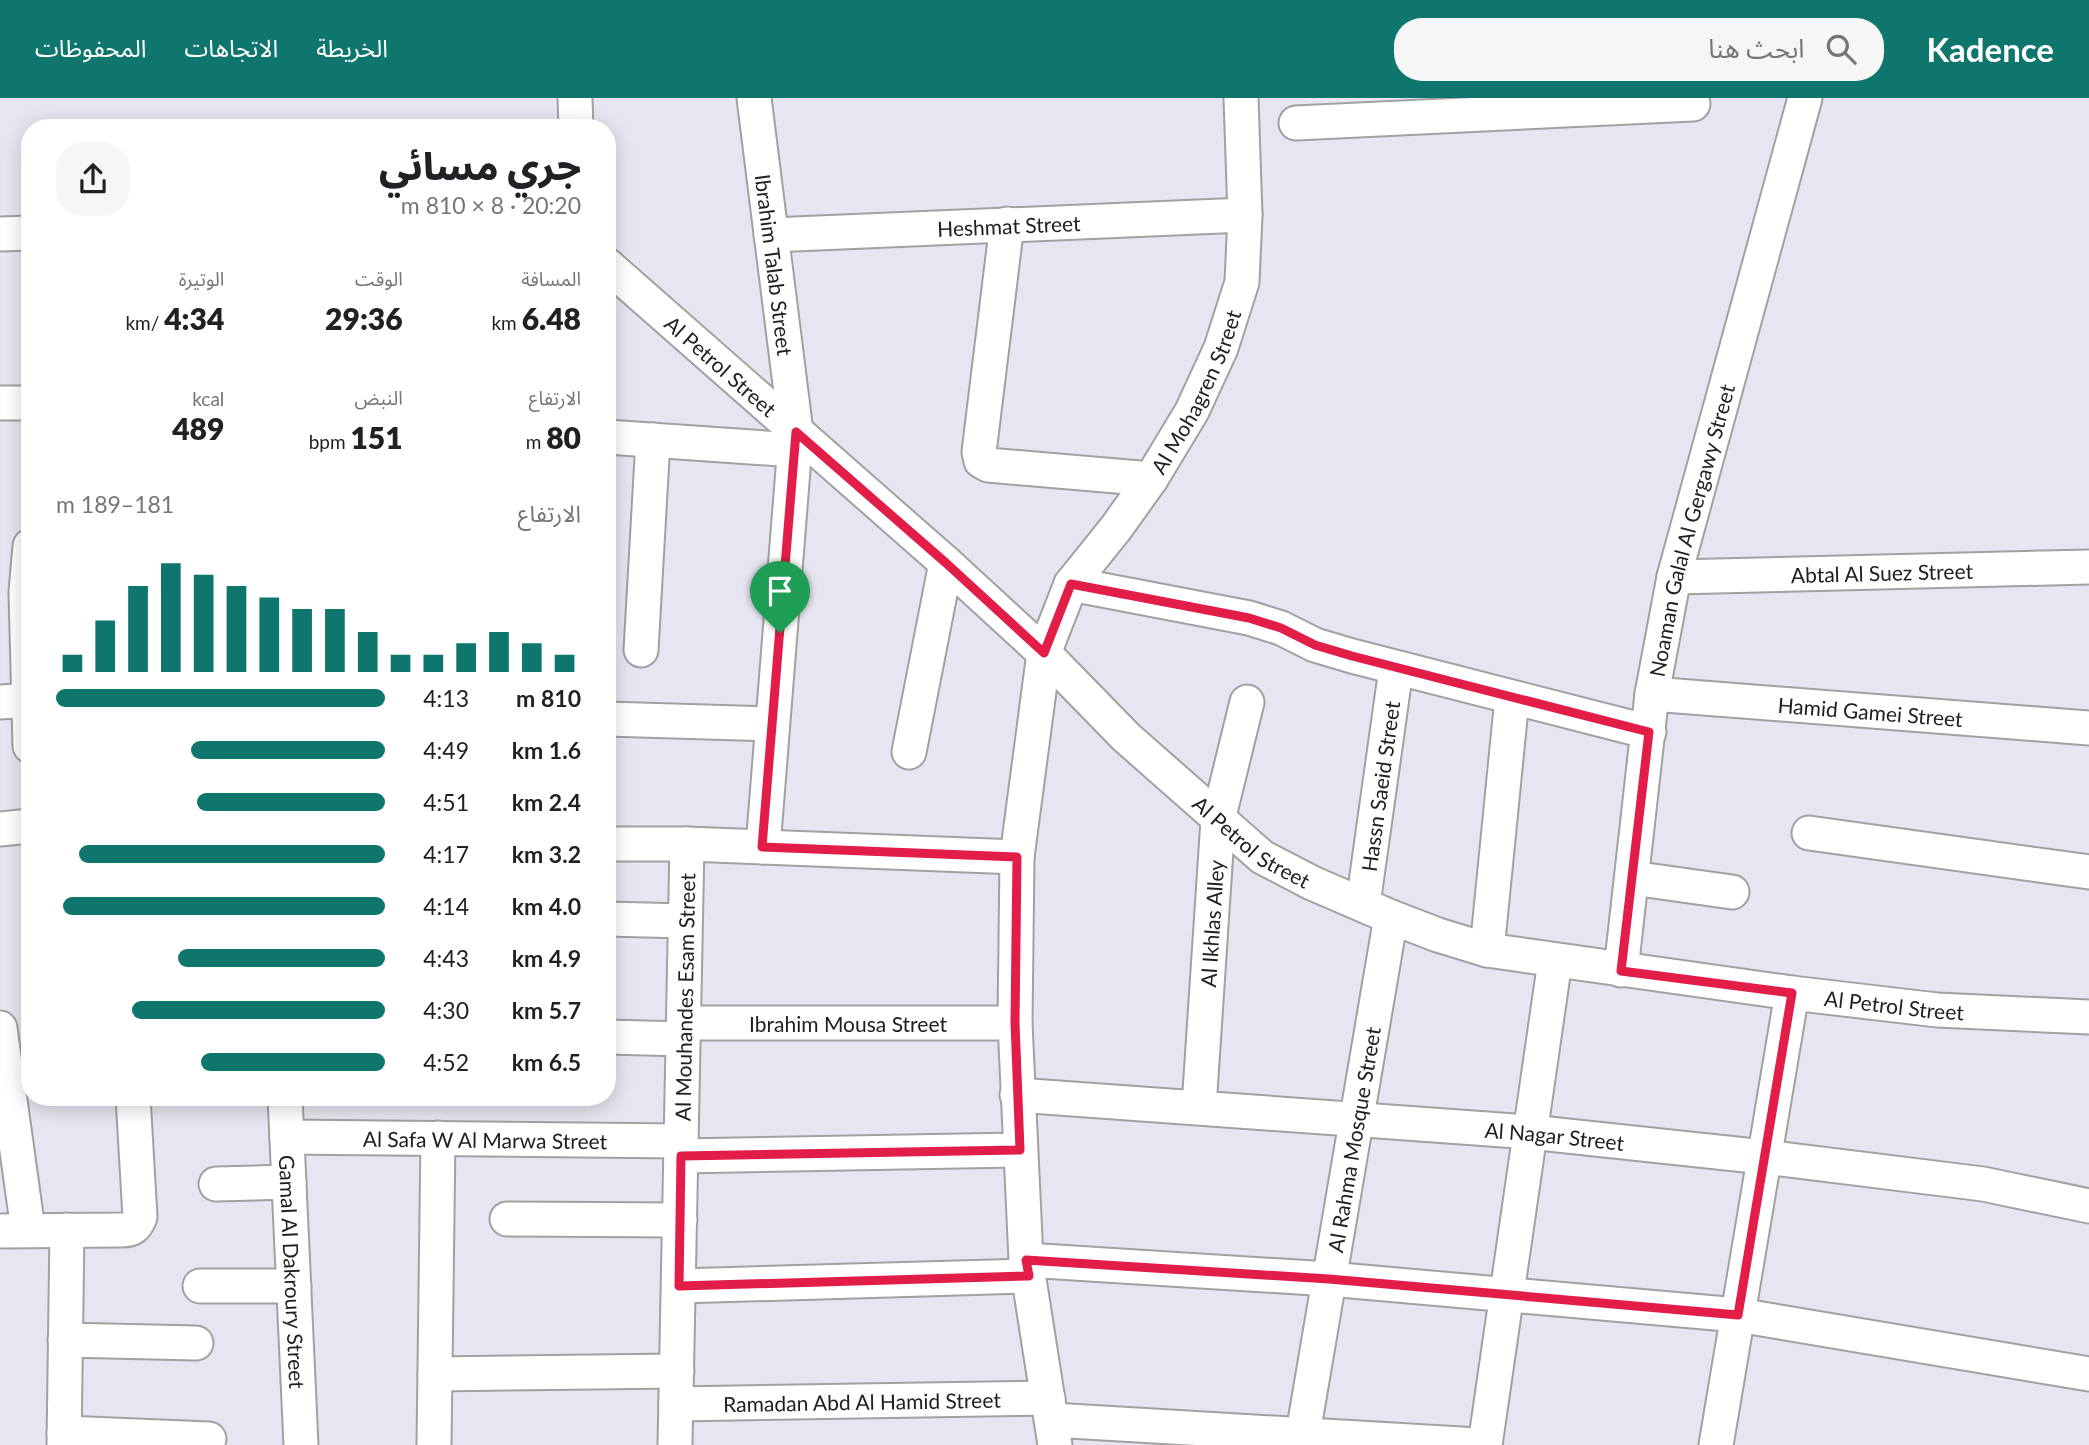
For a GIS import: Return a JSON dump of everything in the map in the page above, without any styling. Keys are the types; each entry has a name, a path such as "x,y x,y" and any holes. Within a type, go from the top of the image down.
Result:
{"street":[{"path":"575,98 576,119"},
{"name":"Ibrahim Talab Street","path":"754,98 796,441 762,847"},
{"name":"Al Mohagren Street","path":"1051,1421 1028,1268 1015,1023 1017,857 1044,653 1071,584 1151,479 1192,411 1221,348 1242,282 1245,215 1241,98"},
{"name":"Noaman Galal Al Gergawy Street","path":"1621,971 1653,694 1674,577 1805,98"},
{"path":"1296,123 1530,105 1693,104"},
{"name":"Heshmat Street","path":"771,235 1245,215"},
{"path":"1007,224 979,452 981,461 988,466 1151,479"},
{"path":"0,234 21,233"},
{"name":"Al Petrol Street","path":"616,274 796,441 946,563 1044,653 1126,737 1218,820 1262,857 1312,883 1438,935 1487,950 1621,971 1937,1010 2089,1017"},
{"path":"0,404 21,403"},
{"path":"616,437 653,440 796,441"},
{"path":"641,650 653,440"},
{"path":"909,752 946,563"},
{"name":"Abtal Al Suez Street","path":"1674,577 2089,567"},
{"path":"1071,584 1249,618 1281,628 1315,645 1396,669 1649,732"},
{"path":"18,593 14,701 21,721"},
{"name":"Hassn Saeid Street","path":"1377,911 1396,669"},
{"name":"Hamid Gamei Street","path":"1653,694 2089,728"},
{"path":"1487,950 1512,698"},
{"name":"Al Ikhlas Alley","path":"1199,1107 1218,820 1247,702"},
{"path":"616,719 772,724"},
{"path":"0,829 21,827"},
{"path":"1809,833 2089,872"},
{"path":"616,844 687,844 1017,857"},
{"name":"Al Mouhandes Esam Street","path":"675,1445 687,844"},
{"path":"1632,878 1731,892"},
{"name":"Al Rahma Mosque Street","path":"1302,1440 1357,1118 1377,911"},
{"path":"616,919 685,920"},
{"path":"1485,1445 1555,961"},
{"path":"1716,1445 1792,993"},
{"name":"Ibrahim Mousa Street","path":"616,1036 683,1031 1015,1023"},
{"path":"0,1028 14,1231 130,1230 136,1225 140,1217 134,1106"},
{"name":"Al Nagar Street","path":"1017,1095 1530,1132 1983,1184 2089,1206"},
{"name":"Gamal Al Dakroury Street","path":"285,1106 301,1445"},
{"name":"Al Safa W Al Marwa Street","path":"287,1137 438,1138 681,1148 1020,1150"},
{"path":"434,1445 438,1138"},
{"path":"216,1184 289,1182"},
{"path":"507,1219 680,1220"},
{"path":"67,1230 64,1439 209,1439"},
{"path":"679,1286 1028,1268 1329,1279 1738,1315 2089,1374"},
{"path":"200,1286 294,1286"},
{"path":"65,1340 196,1343"},
{"path":"435,1374 677,1371"},
{"name":"Ramadan Abd Al Hamid Street","path":"676,1404 1051,1421 1302,1440 1478,1445"}],"route":[{"path":"796,432 1044,653 1071,584 1249,618 1281,628 1315,645 1396,669 1649,732 1621,971 1792,993 1738,1315 1329,1279 1026,1260 1029,1276 679,1286 681,1156 1020,1150 1015,1023 1017,857 762,847 780,633 796,432"}]}
